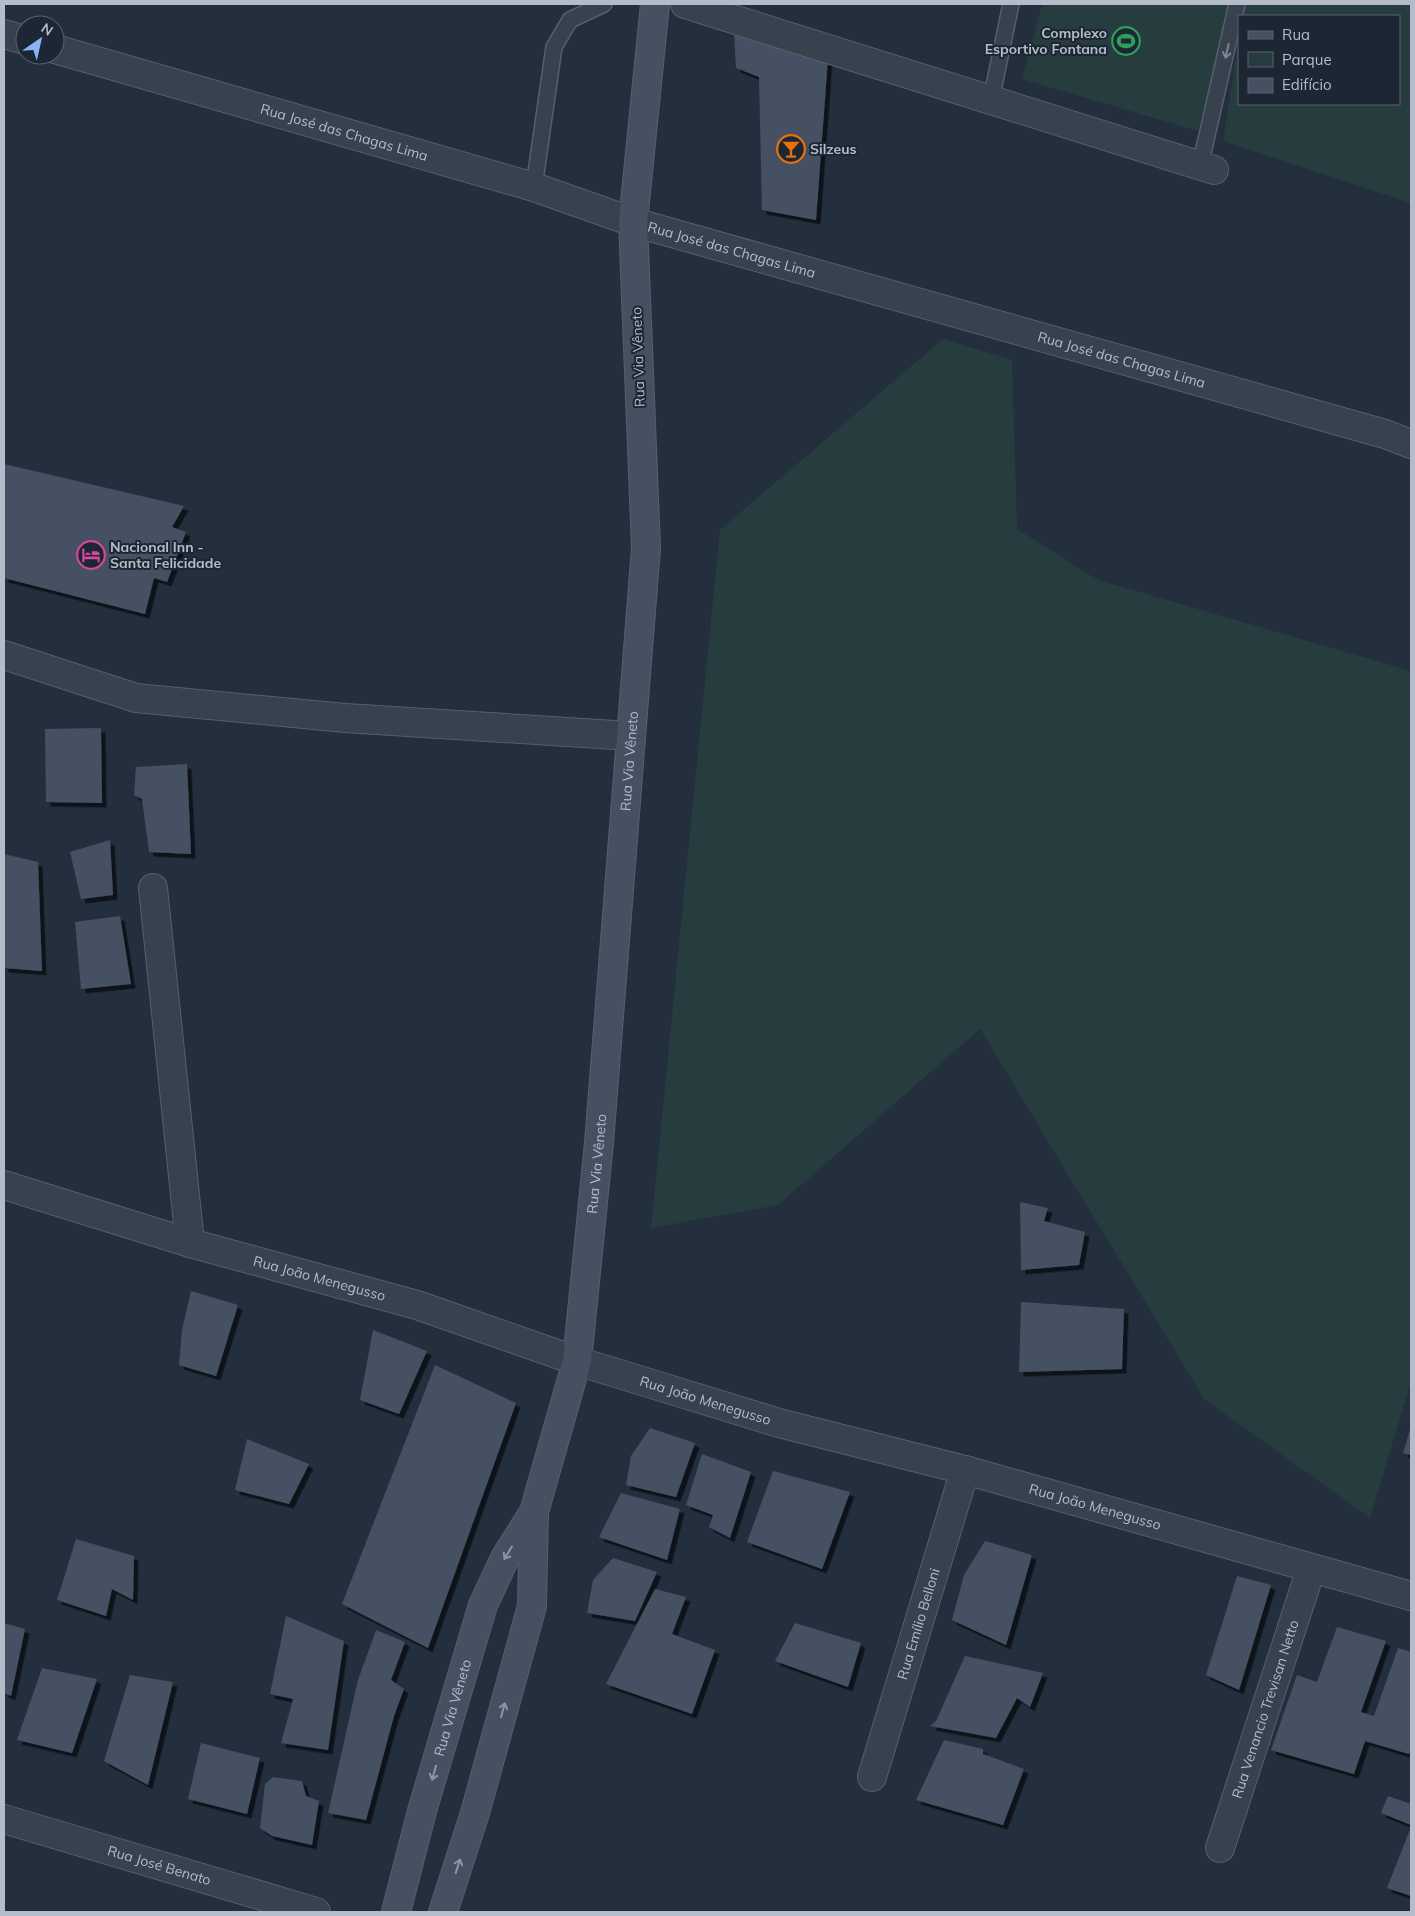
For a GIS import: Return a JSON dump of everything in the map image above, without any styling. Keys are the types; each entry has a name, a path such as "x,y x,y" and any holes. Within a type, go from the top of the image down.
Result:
{"main road":[{"name":"Rua Via Vêneto","path":"443,1912 475,1813 532,1606 534,1512 577,1361 600,1133 646,548 633,222 656,4"},
{"name":"Rua Via Vêneto","path":"396,1912 422,1811 483,1605 505,1558 534,1512"}],"street":[{"path":"685,4 1207,168"},
{"name":"Rua José das Chagas Lima","path":"65,52 534,187 633,222 1376,432 1411,444"},
{"path":"4,655 136,698 345,718 631,736"},
{"path":"153,888 190,1243"},
{"name":"Rua João Menegusso","path":"4,1185 190,1243 416,1305 577,1361 779,1423 965,1470 1411,1596"},
{"name":"Rua Emílio Belloni","path":"872,1778 965,1470"},
{"name":"Rua Venancio Trevisan Netto","path":"1220,1848 1312,1569"},
{"name":"Rua José Benato","path":"4,1819 316,1912"}],"lane":[{"path":"534,187 554,47 570,20 604,4"},
{"path":"991,100 1011,4"},
{"path":"1207,168 1238,4"}],"green space":[{"name":"Complexo Esportivo Fontana","path":"1042,4 1230,4 1198,131 1022,79"},
{"path":"1243,4 1411,4 1411,203 1223,141 1238,42 1238,105 1400,105 1400,15 1242,15"},
{"path":"943,339 1012,360 1017,529 1098,580 1411,671 1411,1382 1370,1518 1204,1399 980,1029 778,1205 651,1228 720,530"}],"building":[{"name":"Silzeus","path":"734,33 828,58 816,220 762,210 759,77 736,68"},
{"name":"Nacional Inn - Santa Felicidade","path":"4,464 184,506 172,527 186,532 167,582 154,578 145,614 4,578"},
{"path":"101,728 102,803 46,802 45,729"},
{"path":"187,764 191,854 149,852 142,799 134,795 136,767"},
{"path":"110,840 113,895 81,899 70,852"},
{"path":"4,854 38,862 42,971 4,968"},
{"path":"120,916 131,984 81,989 75,922"},
{"path":"1020,1202 1048,1208 1044,1221 1085,1232 1079,1265 1021,1270"},
{"path":"191,1291 238,1305 216,1376 179,1365 182,1330"},
{"path":"1021,1302 1124,1309 1122,1369 1019,1372"},
{"path":"373,1330 427,1351 399,1414 360,1400"},
{"path":"435,1365 516,1403 428,1648 342,1604"},
{"path":"1411,1426 1411,1455 1403,1453"},
{"path":"650,1428 695,1443 676,1497 626,1485 631,1456"},
{"path":"247,1439 309,1464 289,1504 235,1490"},
{"path":"702,1454 751,1472 730,1538 709,1527 713,1515 686,1505"},
{"path":"773,1471 850,1492 822,1569 747,1542"},
{"path":"621,1493 680,1509 667,1560 599,1537"},
{"path":"76,1539 134,1556 133,1600 112,1589 106,1616 57,1600"},
{"path":"985,1541 1032,1555 1006,1645 952,1620 964,1575"},
{"path":"613,1558 657,1572 635,1621 587,1613 593,1580"},
{"path":"1237,1576 1271,1585 1239,1690 1206,1675"},
{"path":"655,1589 686,1597 672,1634 715,1650 692,1714 606,1684"},
{"path":"286,1616 344,1641 328,1750 281,1743 293,1699 270,1694"},
{"path":"4,1623 25,1629 11,1696 4,1693"},
{"path":"795,1623 861,1643 848,1687 775,1661"},
{"path":"1337,1627 1386,1641 1361,1712 1374,1716 1398,1648 1411,1652 1411,1747 1409,1754 1365,1741 1354,1774 1271,1750 1297,1675 1317,1682"},
{"path":"376,1630 405,1642 391,1680 404,1689 394,1716 366,1820 328,1813 358,1680"},
{"path":"965,1656 1043,1673 1030,1707 1017,1698 996,1738 930,1726 936,1721"},
{"path":"42,1668 97,1679 72,1753 17,1740"},
{"path":"130,1675 173,1682 148,1785 104,1761"},
{"path":"944,1740 983,1749 983,1754 1024,1769 1003,1825 916,1800"},
{"path":"201,1743 260,1758 247,1814 188,1799"},
{"path":"273,1777 302,1781 306,1796 319,1801 312,1845 272,1836 260,1828 265,1784"},
{"path":"1388,1796 1411,1804 1411,1825 1381,1813"},
{"path":"1411,1827 1411,1896 1387,1888"}],"place":[{"name":"Complexo Esportivo Fontana","path":"1126,41"},
{"name":"Silzeus","path":"791,149"},
{"name":"Nacional Inn - Santa Felicidade","path":"91,555"}]}
